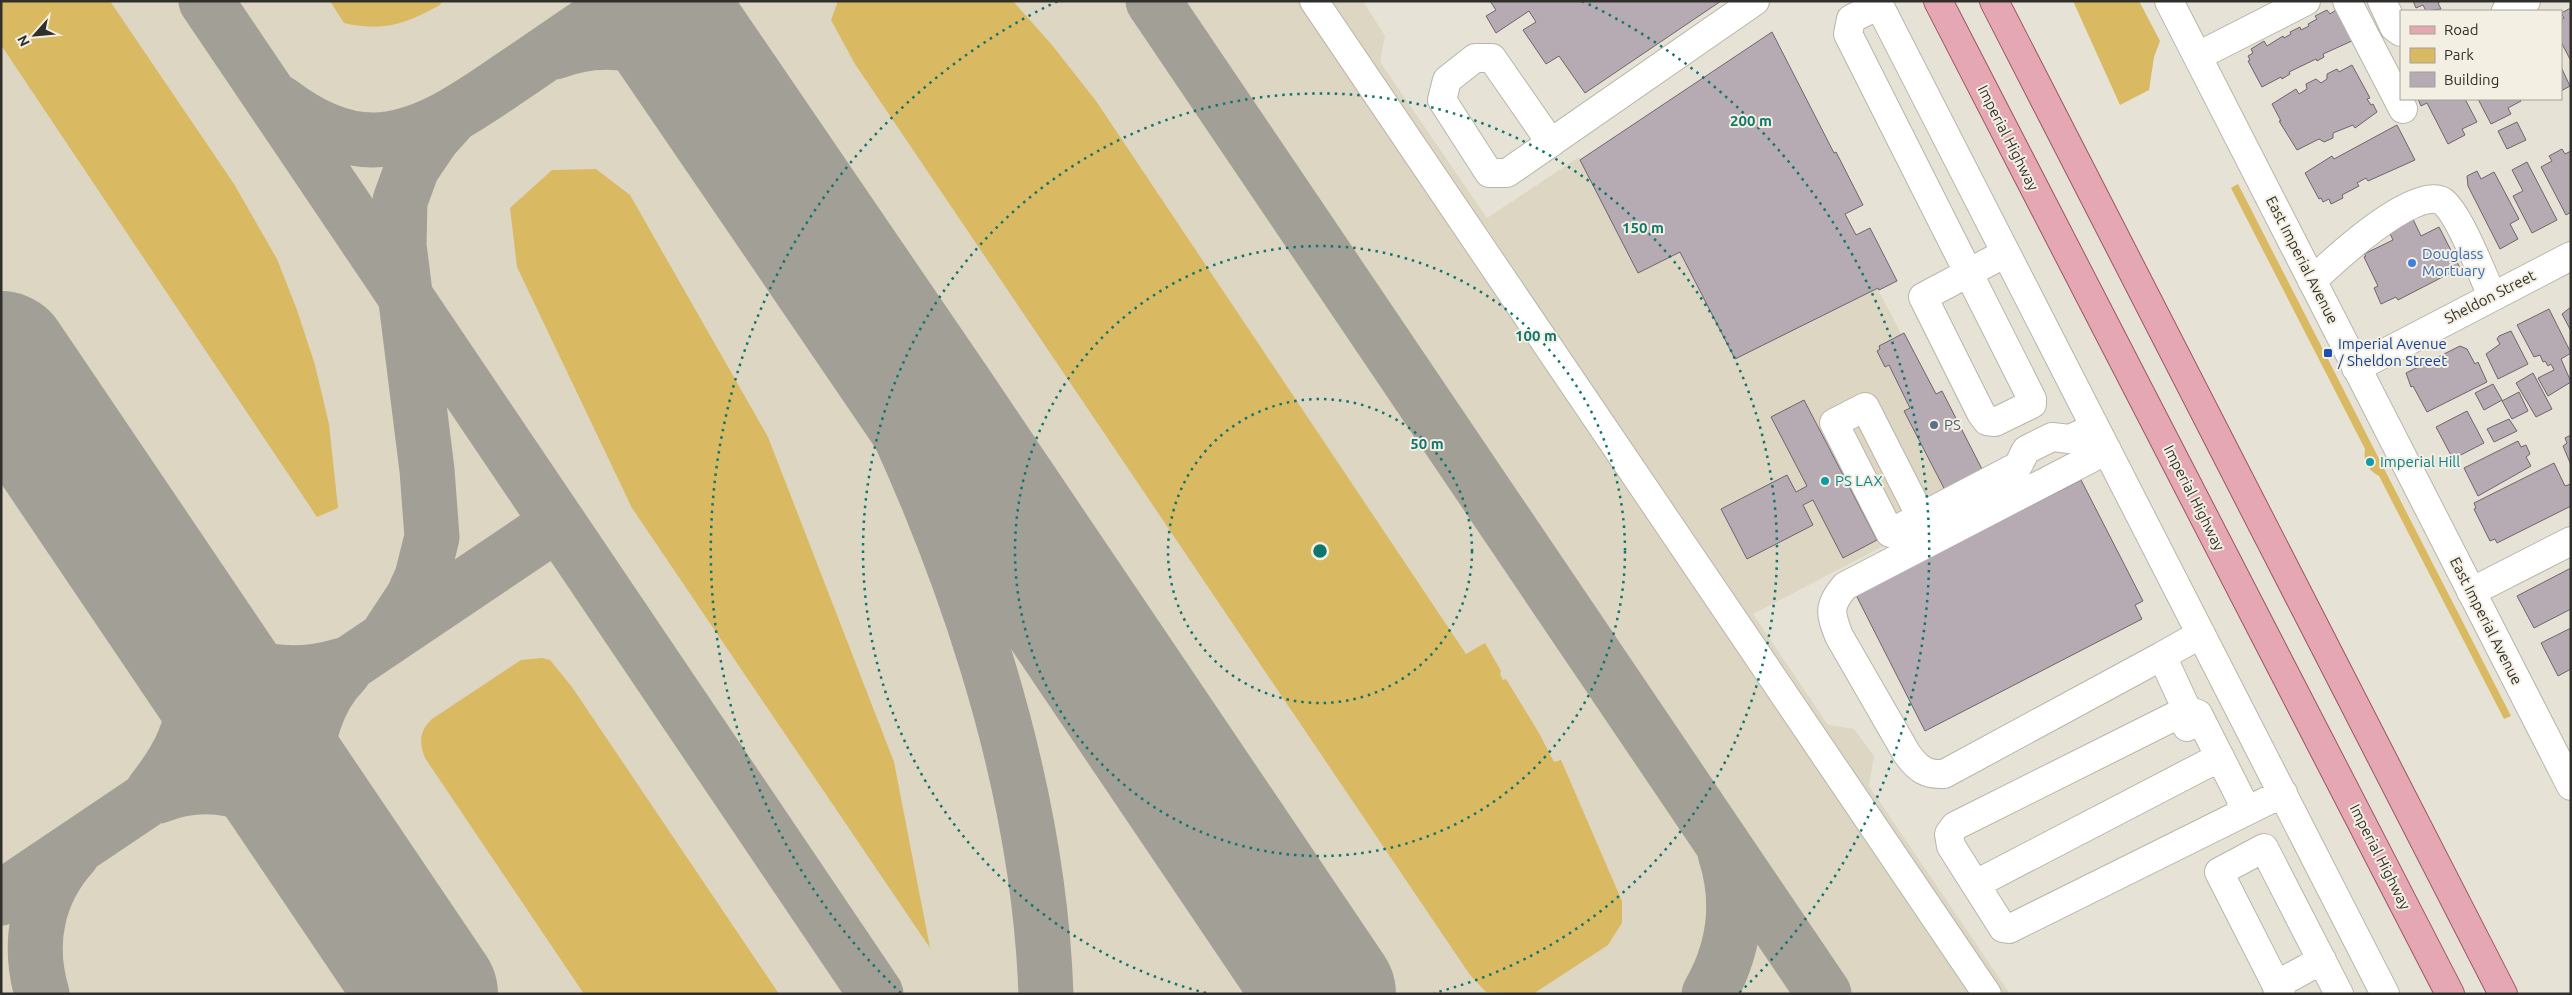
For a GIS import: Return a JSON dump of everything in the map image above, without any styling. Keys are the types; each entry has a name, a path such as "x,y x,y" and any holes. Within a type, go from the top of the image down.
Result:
{"main road":[{"name":"Imperial Highway","path":"1938,1 2450,994"},
{"path":"1994,1 2503,994"}],"street":[{"path":"1551,143 1755,1"},
{"name":"East Imperial Avenue","path":"2169,1 2471,592 2562,746 2571,786"},
{"path":"2198,56 2306,1"},
{"path":"2347,1 2403,109"},
{"path":"2382,1 2394,27 2400,31"},
{"path":"2508,10 2526,1"},
{"path":"1316,2 1987,994"},
{"path":"2006,253 1969,274 1923,297 1981,413 1987,421 1995,422 2032,404 2032,399 1969,274 1906,150 1848,34 1851,19 1878,3 2386,994"},
{"path":"1906,150 1943,130"},
{"path":"2312,281 2350,244 2413,203 2428,198 2441,201 2452,212 2492,296"},
{"name":"Sheldon Street","path":"2356,368 2571,256"},
{"path":"1921,517 2018,466 2026,450 2052,437 2101,439"},
{"path":"2101,439 1845,586 1833,600 1831,617 1839,636 1907,754 1915,766 1929,775 1944,774 2201,634"},
{"path":"2471,592 2571,541"},
{"path":"2162,656 2187,710 2198,714 2212,761 2242,801 2240,814"},
{"path":"2187,710 1955,826 1949,834 1951,846 2003,928 2009,929 2283,793"},
{"path":"1976,884 2212,761"},
{"path":"2322,960 2278,989 2218,872 2264,848 2322,960 2339,994"}],"shaded area":[{"path":"1,1 1363,1 1385,36 1380,62 1487,218 1579,157 1586,167 1765,75 1985,493 1753,614 1828,725 1854,729 1874,756 1869,786 2010,994 1,994"}],"green space":[{"path":"1,1 110,1 234,184 277,259 297,310 315,365 329,424 338,508 317,517 1,45"},
{"path":"330,1 442,1 440,5 416,17 394,24 371,27 344,23"},
{"path":"838,1 1013,1 1052,45 1096,101 1466,654 1485,643 1501,671 1500,674 1503,680 1506,679 1539,733 1554,762 1561,760 1622,901 1622,923 1608,945 1533,994 1486,992 1470,975 855,64 831,20"},
{"path":"2073,1 2139,1 2160,41 2154,57 2149,90 2120,105"},
{"path":"596,169 630,195 768,437 894,762 930,948 632,508 517,267 510,208 552,170"},
{"path":"2238,184 2511,716 2504,719 2379,476 2367,465 2365,449 2231,188"},
{"path":"542,658 550,660 572,687 779,994 584,994 425,758 421,742 422,733 432,719 521,660"}],"building":[{"path":"1490,1 1721,1 1585,93 1559,56 1546,64 1523,30 1536,22 1529,11 1496,33 1486,16 1496,10"},
{"path":"2413,1 2441,1 2438,3 2441,9 2426,10 2423,5 2416,8"},
{"path":"2571,8 2571,61 2562,44 2562,19 2564,18 2562,12"},
{"path":"2327,10 2330,14 2336,10 2354,40 2323,54 2324,57 2317,61 2316,59 2289,72 2290,74 2282,79 2281,77 2262,87 2248,61 2250,60 2248,56 2253,53 2251,49 2264,41 2267,46 2283,36 2284,38 2291,34 2290,32 2300,27 2301,30 2309,26 2308,24 2317,19 2315,16"},
{"path":"1772,32 1863,205 1845,214 1856,235 1870,228 1897,281 1879,290 1878,288 1735,359 1680,252 1638,273 1580,160"},
{"path":"2352,65 2370,98 2367,99 2371,105 2373,104 2377,112 2355,128 2353,125 2333,133 2333,138 2324,142 2319,139 2297,150 2279,121 2281,121 2272,104 2296,89 2299,94 2307,89 2306,84 2316,79 2321,83 2327,79 2327,74 2337,69 2339,72"},
{"path":"2562,69 2570,86 2562,90"},
{"path":"2418,100 2466,100 2477,122 2462,129 2465,135 2448,144 2427,103 2421,106"},
{"path":"2479,100 2520,100 2508,108 2511,114 2491,124"},
{"path":"2517,122 2526,140 2507,149 2498,131"},
{"path":"2397,125 2415,160 2368,181 2366,178 2357,183 2359,186 2342,195 2343,198 2331,204 2329,199 2323,202 2321,198 2319,199 2305,173 2332,156 2334,159"},
{"path":"2562,149 2565,154 2571,151 2571,212 2566,215 2541,167 2552,161 2549,156"},
{"path":"2527,162 2557,220 2532,233 2513,196 2523,191 2512,170"},
{"path":"2477,171 2481,179 2494,172 2519,219 2510,224 2518,239 2500,249 2468,186 2467,176"},
{"name":"Douglass Mortuary","path":"2411,215 2421,236 2439,227 2460,268 2398,300 2396,297 2381,304 2374,288 2378,286 2364,254 2393,240 2387,227"},
{"path":"2571,307 2571,331 2562,314"},
{"path":"2549,309 2571,353 2561,359 2571,382 2548,396 2538,378 2554,370 2551,364 2548,366 2545,361 2543,362 2540,355 2534,357 2517,325"},
{"path":"2511,331 2528,364 2498,379 2486,354 2500,344 2497,339 2499,336"},
{"path":"1904,333 1936,394 1942,391 1985,475 1947,494 1904,411 1910,408 1889,365 1885,367 1877,351 1880,349 1879,346"},
{"path":"2460,346 2467,349 2475,364 2478,362 2487,382 2427,412 2413,386 2411,387 2406,373"},
{"path":"2533,373 2552,409 2536,417 2516,383"},
{"path":"2493,384 2502,400 2484,410 2475,393"},
{"path":"2519,392 2528,411 2512,419 2502,401"},
{"name":"PS LAX","path":"1804,400 1877,540 1843,558 1813,500 1803,505 1813,525 1747,559 1721,509 1787,475 1796,492 1807,486 1771,417"},
{"path":"2467,411 2484,443 2453,459 2436,427"},
{"path":"2509,419 2517,431 2494,442 2487,429"},
{"path":"2571,435 2571,465 2563,446 2567,443 2565,438"},
{"path":"2518,441 2521,447 2526,445 2530,454 2526,457 2531,466 2478,496 2464,468"},
{"path":"2554,463 2565,486 2571,484 2571,506 2497,543 2495,539 2490,541 2474,509 2476,508 2474,503"},
{"path":"2081,480 2143,601 2135,605 2142,619 1925,731 1856,595"},
{"path":"2571,568 2571,609 2534,628 2517,596"},
{"path":"2571,628 2571,669 2558,676 2541,643"}],"taxiway":[{"path":"206,1 876,994"},
{"path":"279,102 311,123 347,137 373,140 413,133 432,126 468,106 623,1"},
{"path":"703,1 702,15 705,41 726,103"},
{"path":"1153,1 1824,994"},
{"path":"555,52 573,46 612,42 650,49 685,65 700,77 730,113"},
{"path":"390,632 413,597 422,577 432,537 427,470 399,245 400,201 412,168 433,137 451,117"},
{"path":"742,129 770,185 860,351 896,426 960,582 987,663 1009,745 1027,828 1040,911 1046,994"},
{"path":"1,455 13,456 36,463 89,490"},
{"path":"1,898 558,523"},
{"path":"153,791 171,765 184,741 191,719 193,698 184,654 164,600"},
{"path":"170,607 204,644 236,662 253,668 289,673 308,672 343,665"},
{"path":"335,855 312,798 307,764 310,735 314,720 327,693 344,671"},
{"path":"158,796 184,788 209,787 232,789 276,807 316,837 335,855"},
{"path":"42,994 35,956 38,919 43,901 51,884 73,853"},
{"path":"1709,994 1725,960 1733,925 1733,889 1725,853"},
{"path":"1319,982 1328,994"}],"runway":[{"path":"654,1 929,404 1327,994"},
{"path":"1,360 429,994"}],"place":[{"name":"Douglass Mortuary","path":"2412,263"},
{"name":"Imperial Avenue / Sheldon Street","path":"2328,353"},
{"name":"PS","path":"1934,425"},
{"name":"Imperial Hill","path":"2370,462"},
{"name":"PS LAX","path":"1825,481"}]}
